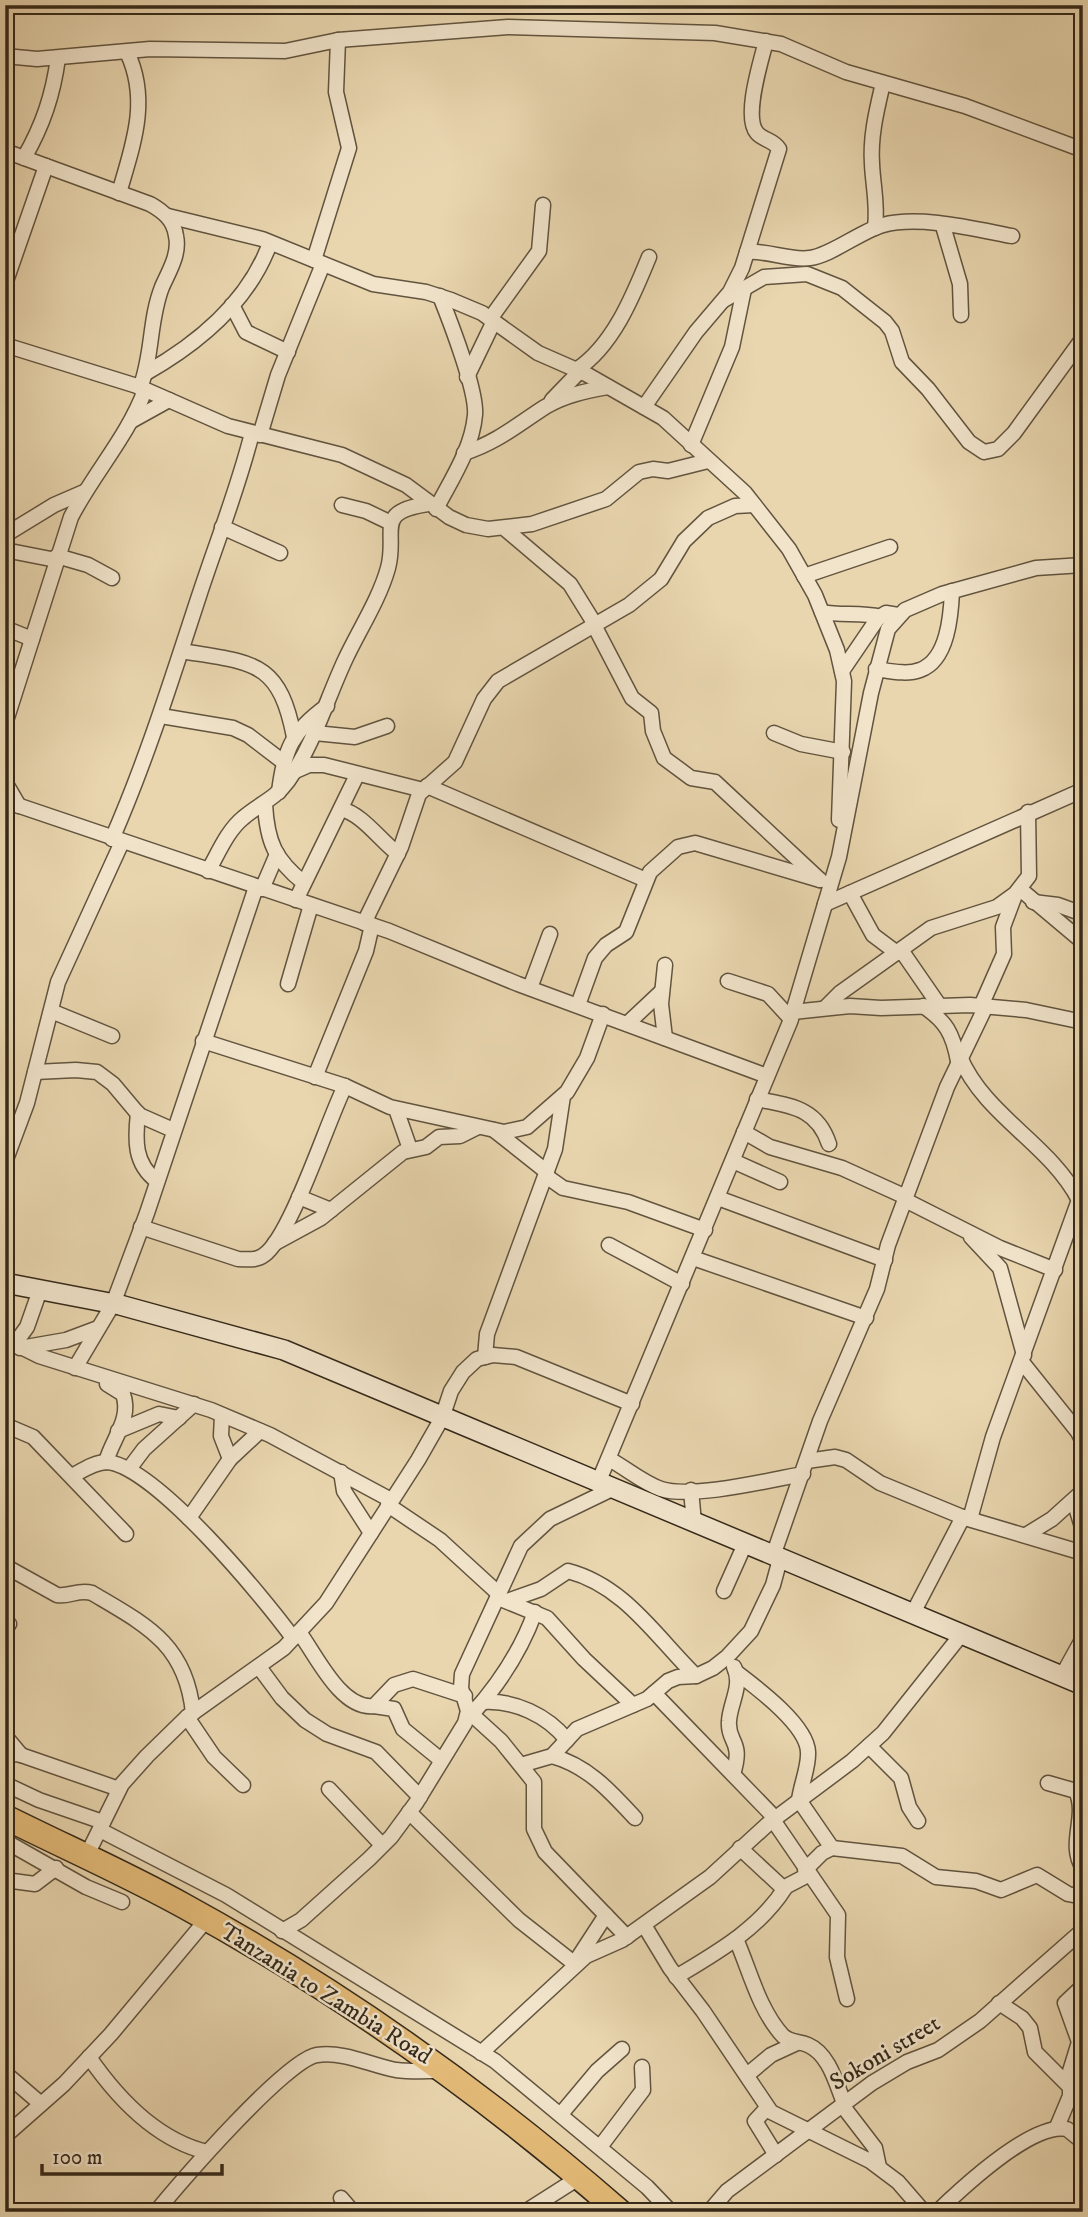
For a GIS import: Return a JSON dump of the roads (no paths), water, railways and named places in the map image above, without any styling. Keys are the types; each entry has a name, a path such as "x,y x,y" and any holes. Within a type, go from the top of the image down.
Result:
{"highway":[{"name":"Tanzania to Zambia Road","path":"5,1817 207,1919 349,2004 448,2071 620,2212"}],"street":[{"path":"5,56 58,58 170,49 285,51 338,40 508,27 715,33 781,44 846,72 965,107 1083,150"},
{"path":"5,1162 36,1072 58,982 117,841 222,527 288,352 318,262 349,148 336,92 338,40"},
{"path":"644,407 696,332 724,300 747,252 779,149 776,144 758,135 753,126 754,91 766,41"},
{"path":"120,193 138,124 137,74 127,52"},
{"path":"24,158 42,125 54,89 58,58"},
{"path":"875,228 877,195 872,165 874,123 883,83"},
{"path":"5,151 150,204 168,216 271,243 373,284 440,296 492,320 538,353 578,371 663,418 754,505 789,549 821,612 842,671 844,752 837,864"},
{"path":"5,284 46,166"},
{"path":"467,377 492,320 539,251 543,205"},
{"path":"5,724 44,607 56,558 84,492 133,420 143,389 150,360 156,306 177,248 175,229 168,216"},
{"path":"747,252 764,251 797,258 818,257 875,228 895,223 943,226 1012,236"},
{"path":"943,226 960,284 961,315"},
{"path":"146,373 180,353 232,305 257,274 271,243"},
{"path":"548,405 611,334 649,257"},
{"path":"724,300 764,277 807,274 842,288 885,322 892,331 896,353 902,362 928,389 969,442 984,452 998,449 1005,443 1081,343"},
{"path":"691,445 732,347 744,289"},
{"path":"432,507 464,453 475,413 453,326 440,296"},
{"path":"232,305 246,332 288,352"},
{"path":"5,345 143,389 228,426 342,456 406,485 432,507 466,525 503,528 544,520 606,499 639,472 653,469 668,471 708,461"},
{"path":"464,453 497,441 548,405 569,395 608,387"},
{"path":"133,420 169,400"},
{"path":"5,535 54,505 84,492"},
{"path":"342,505 366,511 391,523"},
{"path":"315,1077 366,951 368,924 398,854 415,804 425,788 455,762 484,699 498,681 617,614 660,579 684,541 708,518 735,506 754,505"},
{"path":"288,767 315,733 365,617 382,587 389,564 391,523 398,511 432,507"},
{"path":"222,527 280,553"},
{"path":"503,528 570,584 632,698 651,713 655,739 664,758 691,778 715,782 826,882"},
{"path":"804,576 890,547"},
{"path":"5,550 89,565 112,578"},
{"path":"605,1486 609,1459 792,1016 825,904 826,882 837,864 876,669 888,629 898,615 952,591 1036,568 1082,564"},
{"path":"876,669 913,672 930,663 941,648 948,629 952,591"},
{"path":"821,612 850,612 881,617"},
{"path":"842,671 864,635 881,617 893,612 898,615"},
{"path":"5,628 32,639"},
{"path":"182,651 223,658 267,673 280,688 294,737"},
{"path":"208,871 229,834 243,818 279,792 288,767 294,737 303,723 327,706"},
{"path":"161,716 233,728 248,735 288,767 324,765 357,775 425,788 646,880"},
{"path":"315,733 355,737 387,726"},
{"path":"774,733 801,744 844,752"},
{"path":"296,900 357,775"},
{"path":"5,782 12,804 368,924 766,1076"},
{"path":"825,904 1028,812 1083,790"},
{"path":"265,804 268,836 286,870 304,883"},
{"path":"341,809 356,813 374,835 398,854"},
{"path":"521,1765 552,1756 577,1729 633,1705 678,1676 696,1676 727,1657 751,1630 773,1585 776,1558 820,1421 866,1318 905,1198 959,1059 1000,966 1004,954 1003,927 1018,891 1029,876 1028,812"},
{"path":"578,1005 595,958 606,945 626,932 646,880 657,865 672,855 678,847 692,842 826,882"},
{"path":"75,1368 113,1304 203,1041 259,888 277,854"},
{"path":"1018,891 1083,942"},
{"path":"825,1008 851,985 931,928 997,907 1018,891"},
{"path":"850,893 873,935 899,951 939,1005"},
{"path":"1033,902 1058,905 1083,914"},
{"path":"288,984 311,905"},
{"path":"530,988 550,934"},
{"path":"665,965 661,992 665,1038"},
{"path":"728,981 768,993 792,1016"},
{"path":"627,1024 661,992"},
{"path":"792,1016 825,1008 939,1005 1026,1010 1080,1019"},
{"path":"912,1615 966,1518 1081,1195 1062,1171 974,1084 959,1059 950,1029 941,1017 923,1006"},
{"path":"51,1011 112,1036"},
{"path":"203,1041 345,1086 396,1109 503,1132 527,1127 563,1096 587,1058 603,1014"},
{"path":"36,1072 97,1072 113,1084 138,1113 173,1130"},
{"path":"141,1227 238,1259 254,1260 265,1255 275,1243 299,1197 329,1117 345,1086"},
{"path":"485,1357 487,1334 555,1149 563,1096"},
{"path":"757,1099 790,1106 811,1116 820,1123 829,1144"},
{"path":"396,1109 411,1149"},
{"path":"138,1113 139,1160 157,1181"},
{"path":"275,1243 331,1210 394,1158 411,1149 426,1147 439,1137 460,1136 485,1128"},
{"path":"485,1128 563,1188 628,1202 705,1230"},
{"path":"744,1132 770,1147 849,1171 966,1231 1055,1270"},
{"path":"733,1161 780,1182"},
{"path":"299,1197 331,1210"},
{"path":"718,1198 885,1260"},
{"path":"966,1231 1000,1268 1023,1359 1083,1442"},
{"path":"609,1245 682,1284"},
{"path":"693,1258 866,1318"},
{"path":"5,1283 113,1304 284,1350 1083,1685"},
{"path":"10,1343 27,1327 40,1290"},
{"path":"10,1343 66,1340 98,1328"},
{"path":"10,1343 75,1368 222,1415 341,1472 390,1503 440,1541 501,1598 547,1618 570,1646 633,1705"},
{"path":"86,1857 119,1790 147,1756 190,1715 260,1667 296,1635 326,1602 442,1418 451,1391 463,1372 477,1359 516,1357 632,1404"},
{"path":"72,1476 106,1462 125,1429 124,1398 118,1390 106,1384 103,1376"},
{"path":"129,1469 151,1443 194,1405"},
{"path":"125,1429 159,1414 179,1418"},
{"path":"222,1415 221,1436 230,1459"},
{"path":"1065,1416 1083,1422"},
{"path":"5,1425 33,1437 127,1534"},
{"path":"125,1429 151,1443"},
{"path":"189,1518 230,1459 260,1431"},
{"path":"609,1459 661,1489 691,1490 747,1485 835,1457 846,1460 880,1483 966,1518 1083,1553"},
{"path":"106,1462 129,1469 189,1518 296,1635 339,1690 357,1705 394,1709 403,1729 441,1760"},
{"path":"341,1472 344,1491 371,1533"},
{"path":"282,1931 301,1920 382,1846 409,1812 465,1723 468,1707 462,1674 501,1598 511,1563 534,1531 605,1486"},
{"path":"691,1490 694,1523"},
{"path":"1026,1535 1052,1519 1078,1496"},
{"path":"1078,1496 1083,1530"},
{"path":"724,1591 745,1544"},
{"path":"5,1566 57,1595 65,1597 80,1590 92,1593 159,1634 188,1678 190,1715 214,1757 243,1785"},
{"path":"501,1598 545,1586 568,1571 611,1589 696,1676"},
{"path":"483,1702 499,1684 527,1634 545,1586"},
{"path":"481,2053 574,1965 586,1956 627,1937 710,1877 774,1819 869,1746 917,1693 961,1635"},
{"path":"1062,1676 1083,1638"},
{"path":"727,1657 736,1672 783,1712 808,1747 800,1800 832,1848"},
{"path":"260,1667 282,1698 305,1720 327,1734 376,1752 419,1797"},
{"path":"733,1774 739,1749 728,1726 736,1672"},
{"path":"374,1706 382,1701 394,1685 413,1679 468,1707 534,1782 534,1829 537,1840 627,1937"},
{"path":"654,1693 774,1819 807,1873 838,1915 837,1957 847,1999"},
{"path":"468,1707 483,1702 508,1702 560,1731 567,1740"},
{"path":"5,1736 21,1755"},
{"path":"869,1746 901,1778 909,1807 918,1821"},
{"path":"5,1755 21,1755 119,1790"},
{"path":"552,1756 572,1762 592,1775 635,1818"},
{"path":"1048,1783 1076,1791 1082,1800 1082,1824 1076,1854 1083,1868"},
{"path":"5,1784 101,1826 226,1895 481,2053 561,2114 671,2212"},
{"path":"329,1789 382,1846"},
{"path":"409,1812 519,1920 574,1965"},
{"path":"5,1841 86,1887 122,1902"},
{"path":"740,1848 778,1886 785,1888"},
{"path":"676,1977 736,1939 776,1902 785,1888 807,1873 822,1853 832,1848 902,1856 936,1877 976,1881 1001,1890 1010,1888 1030,1875 1037,1875 1068,1894 1083,1896"},
{"path":"5,1880 36,1884 56,1868"},
{"path":"5,1895 21,1884"},
{"path":"574,1965 606,1915"},
{"path":"5,2136 89,2057 207,1919"},
{"path":"644,1925 676,1977 747,2075 767,2108 807,2131 839,2143 879,2167 898,2182 924,2212"},
{"name":"Sokoni street","path":"709,2212 727,2191 843,2104 906,2062 938,2050 980,2021 1083,1930"},
{"path":"736,1939 766,2012 784,2036 816,2050 826,2060 843,2104 875,2148 879,2167"},
{"path":"1057,2127 1070,2096 1067,2081 1079,2042 1065,2003 1083,1986"},
{"path":"999,2003 1022,2018 1030,2028 1035,2052 1067,2081"},
{"path":"747,2075 771,2055 797,2043"},
{"path":"561,2114 597,2071 622,2049"},
{"path":"156,2212 208,2152 291,2067 316,2055 345,2056 400,2070 448,2071"},
{"path":"89,2057 104,2078 156,2129 184,2146 208,2152"},
{"path":"600,2147 643,2090 642,2067"},
{"path":"5,2073 41,2104"},
{"path":"767,2108 755,2121 776,2155"},
{"path":"937,2212 976,2176 1043,2130 1057,2127 1067,2129 1083,2142"},
{"path":"525,2212 580,2177"},
{"path":"341,2198 353,2212"}]}
